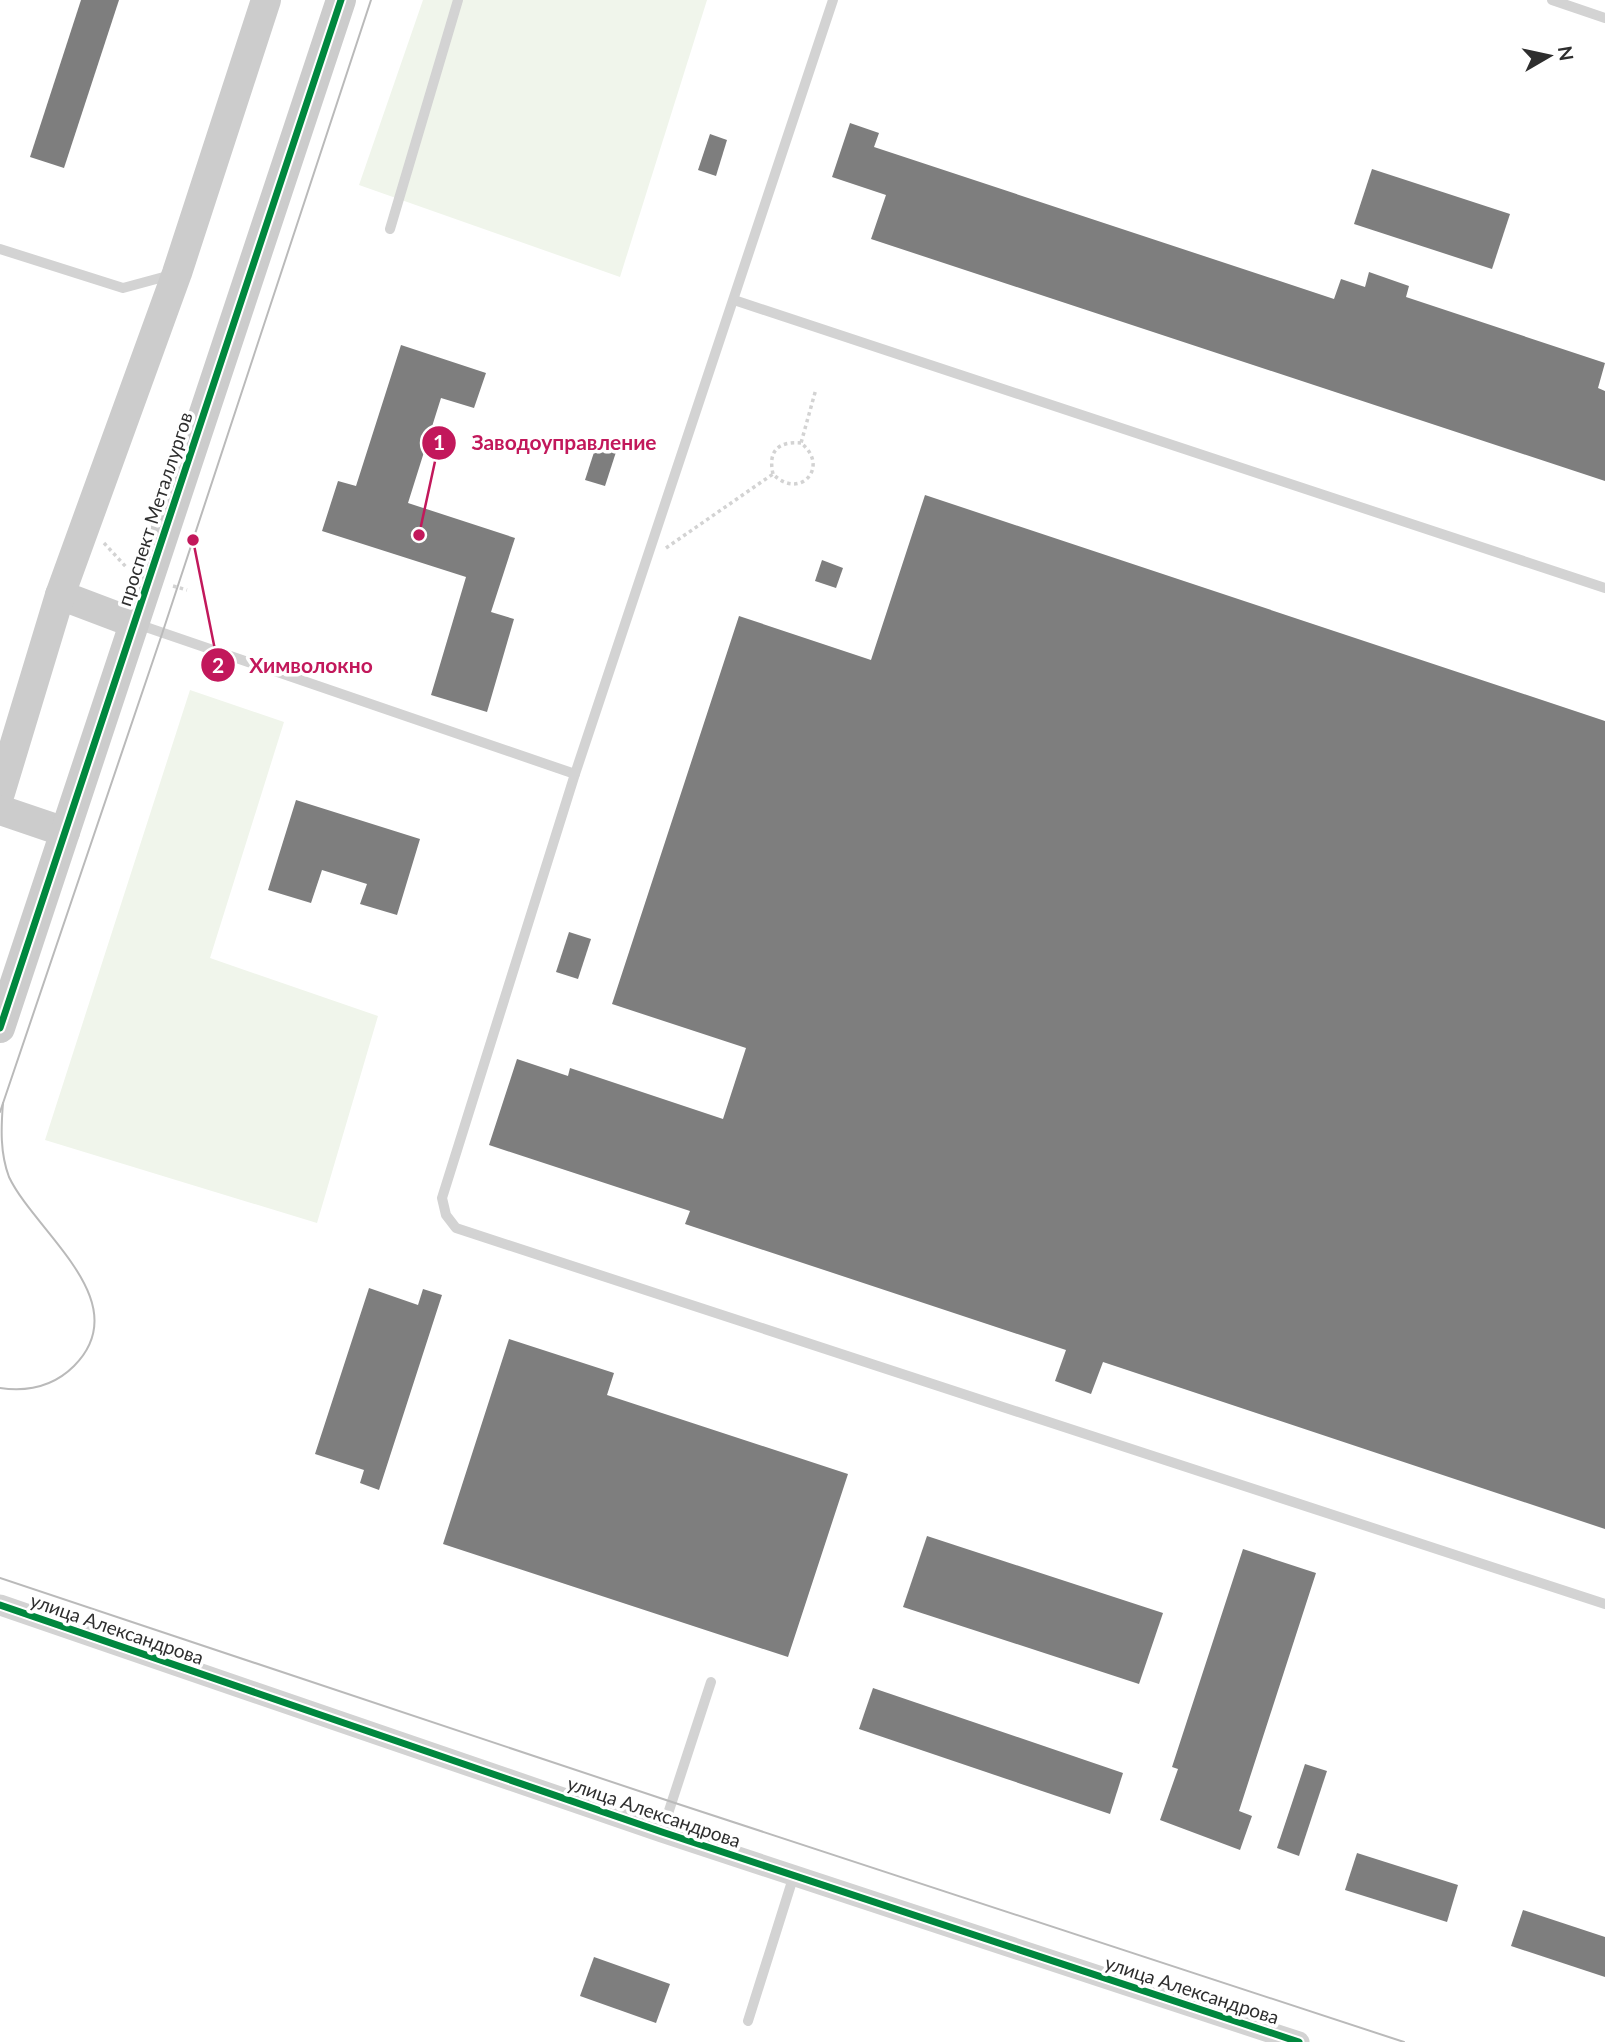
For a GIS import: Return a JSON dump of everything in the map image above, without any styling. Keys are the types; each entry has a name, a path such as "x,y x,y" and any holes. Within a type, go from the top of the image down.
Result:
{"street":[{"path":"0,793 60,595 177,273 266,0"},
{"name":"проспект Металлургов","path":"0,1028 341,0"},
{"path":"60,595 134,623"},
{"path":"0,810 65,832"},
{"name":"улица Александрова","path":"0,1605 662,1832 1299,2042"}],"lane":[{"path":"390,229 458,0"},
{"path":"833,0 575,774 442,1198 446,1215 456,1228 1605,1604"},
{"path":"1552,0 1605,18"},
{"path":"0,249 123,288 177,273"},
{"path":"734,300 1605,588"},
{"path":"134,623 575,774"},
{"path":"662,1832 711,1682"},
{"path":"748,2021 794,1875"}],"path":[{"path":"802,443 816,389"},
{"path":"788,442 802,443 814,459 808,478 800,484 780,482 773,474 770,461 776,449 788,442"},
{"path":"645,563 773,474"},
{"path":"102,540 132,574"},
{"path":"168,584 187,590"}],"shaded area":[{"path":"423,0 707,0 620,277 359,185"},
{"path":"190,690 284,722 210,958 378,1016 317,1223 45,1140"}],"building":[{"path":"81,0 119,0 64,168 30,157"},
{"path":"850,123 879,133 874,147 1334,299 1341,279 1365,287 1369,272 1409,286 1406,297 1605,363 1598,388 1605,391 1605,481 871,239 886,195 832,177"},
{"path":"710,134 727,140 716,176 698,170"},
{"path":"1372,169 1510,214 1492,269 1354,224"},
{"path":"401,345 486,373 474,408 441,398 408,503 515,538 491,612 514,619 487,712 431,695 466,577 322,531 338,481 356,486"},
{"path":"597,443 617,449 605,486 585,480"},
{"path":"925,495 1605,721 1605,1529 1103,1362 1091,1394 1055,1381 1066,1350 685,1224 690,1211 489,1145 517,1059 568,1076 570,1068 723,1119 746,1048 612,1004 739,616 871,660"},
{"path":"822,560 843,568 836,588 815,581"},
{"path":"296,800 420,839 397,915 360,904 367,884 322,870 311,903 268,890"},
{"path":"569,932 591,939 578,979 556,972"},
{"path":"369,1288 418,1305 423,1289 442,1295 379,1490 360,1483 364,1470 315,1454"},
{"path":"509,1339 614,1373 607,1395 848,1474 788,1657 443,1544"},
{"path":"927,1536 1163,1613 1139,1684 903,1607"},
{"path":"1243,1549 1316,1573 1239,1811 1252,1816 1240,1850 1160,1820 1178,1769 1172,1767"},
{"path":"873,1688 1123,1773 1110,1814 859,1729"},
{"path":"1305,1764 1327,1771 1299,1856 1277,1848"},
{"path":"1357,1853 1458,1885 1447,1922 1345,1890"},
{"path":"1523,1910 1605,1937 1605,1977 1511,1946"},
{"path":"594,1957 670,1984 656,2023 580,1996"}],"tram line":[{"path":"0,1112 162,634 371,0"},
{"path":"0,1388 40,1386 66,1373 91,1342 95,1317 88,1293 75,1268 9,1177 3,1150 3,1103"},
{"path":"0,1578 1404,2042"}],"cycle path":[{"path":"0,1028 341,0"},
{"path":"0,1605 662,1832 1299,2042"}],"place":[{"name":"Заводоуправление","path":"419,535"},
{"name":"Химволокно","path":"193,540"}]}
